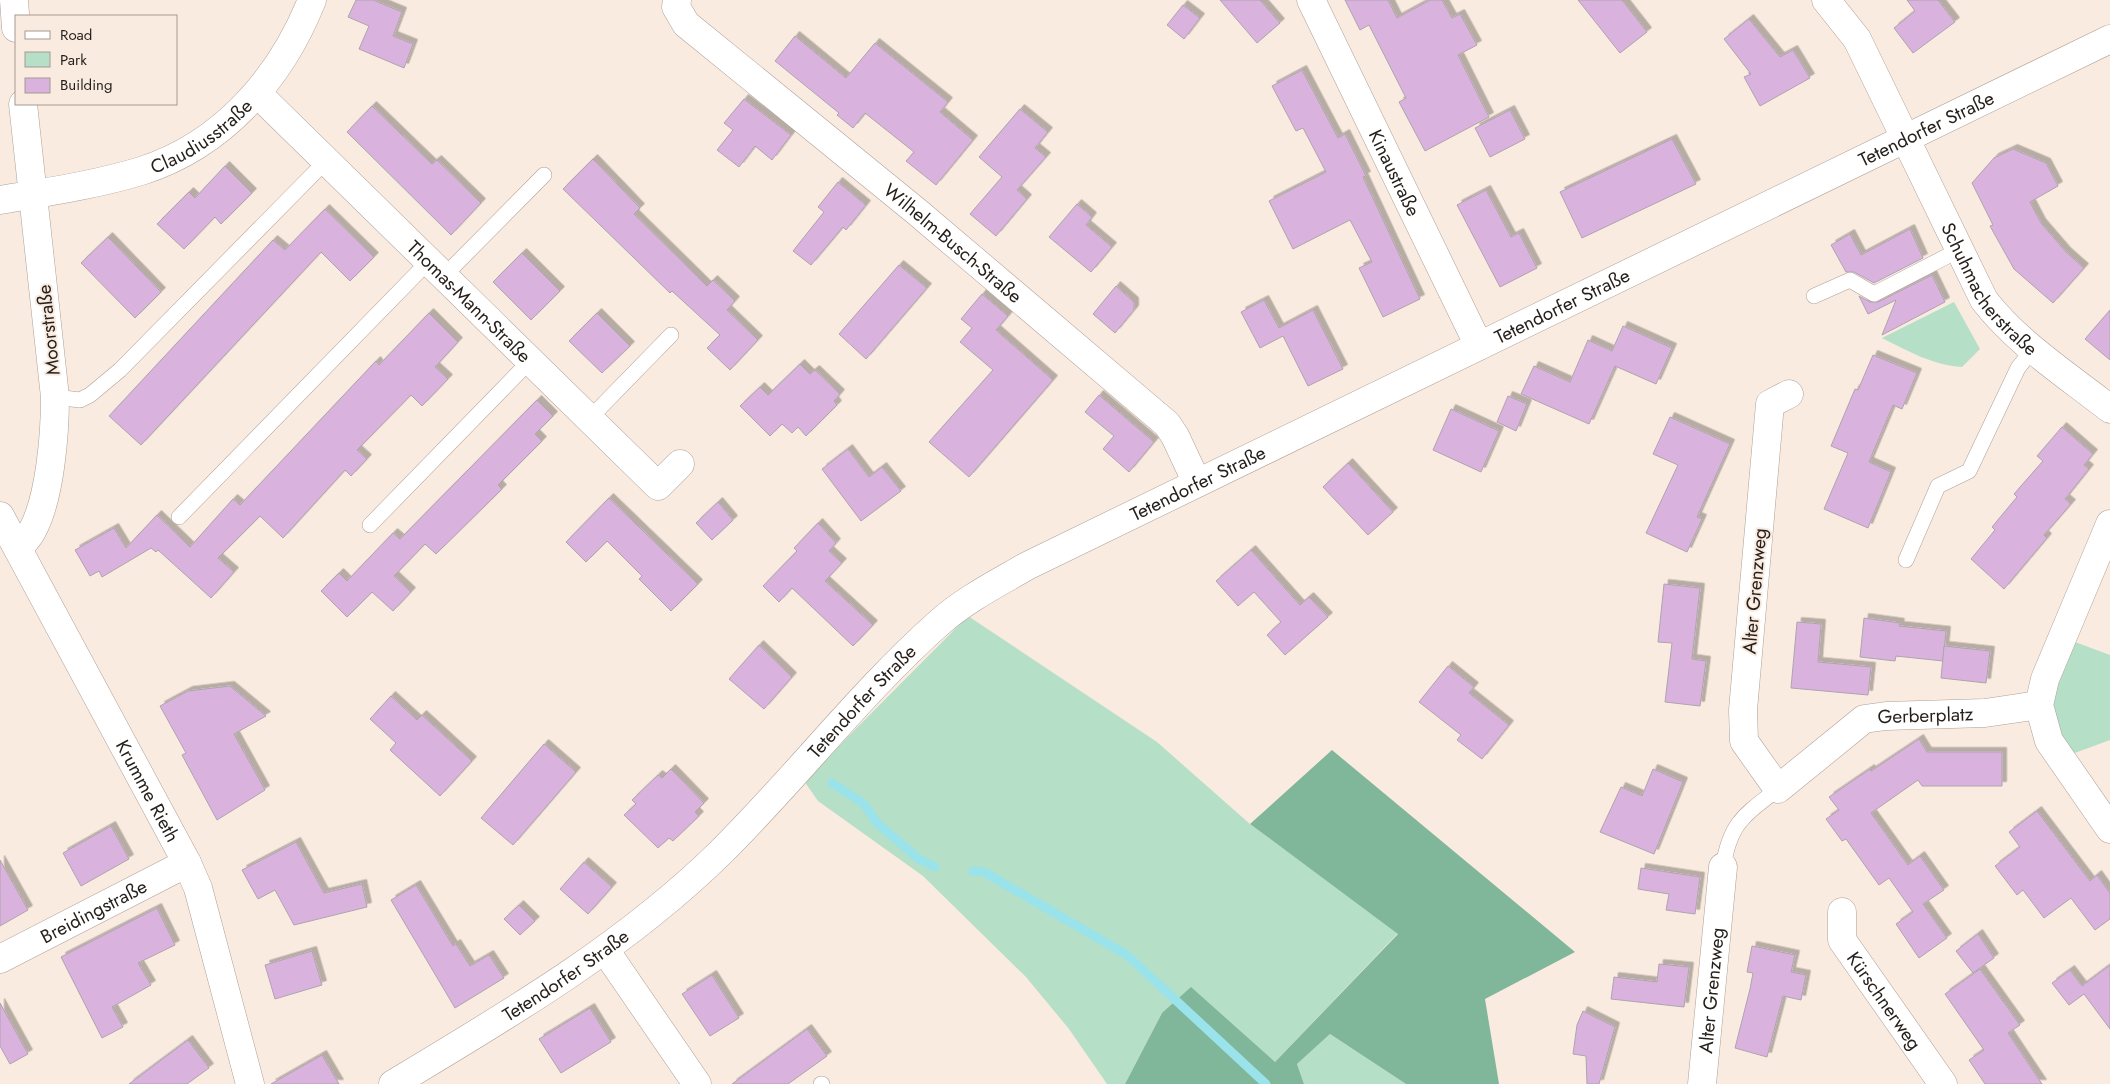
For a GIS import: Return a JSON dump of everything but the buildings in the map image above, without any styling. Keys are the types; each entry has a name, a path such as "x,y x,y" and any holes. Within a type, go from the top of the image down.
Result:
{"street":[{"path":"14,0 15,15"},
{"name":"Claudiusstraße","path":"0,200 100,182 142,171 168,161 214,133 240,113 258,94 280,64 312,0"},
{"name":"Kinaustraße","path":"1311,0 1479,346"},
{"name":"Schuhmacherstraße","path":"1826,0 1857,39 1984,300 1996,316 2034,349 2110,409"},
{"name":"Wilhelm-Busch-Straße","path":"681,12 1162,420 1175,436 1197,483"},
{"name":"Tetendorfer Straße","path":"393,1084 507,1015 605,950 652,913 720,853 894,668 941,621 977,595 1027,566 2110,39"},
{"name":"Thomas-Mann-Straße","path":"258,94 658,486 680,464"},
{"name":"Moorstraße","path":"7,534 33,530 51,461 55,397 23,105"},
{"name":"Alter Grenzweg","path":"1778,788 1744,741 1743,710 1770,404 1789,394"},
{"path":"2110,524 2045,679 2039,705 2049,741 2110,829"},
{"name":"Krumme Rieth","path":"7,534 187,862 198,888 250,1084"},
{"name":"Gerberplatz","path":"1778,788 1864,719 1886,716 1985,713 2039,705"},
{"name":"Breidingstraße","path":"0,959 187,862"},
{"name":"Alter Grenzweg","path":"1702,1084 1722,867"},
{"name":"Kürschnerweg","path":"1842,912 1842,940 1943,1084"},
{"path":"605,950 697,1084"}],"lane":[{"path":"55,397 80,400 90,396 120,370 326,161"},
{"path":"179,517 436,269 544,175"},
{"path":"1814,296 1850,280 1874,294 1959,250"},
{"path":"589,419 671,335"},
{"path":"1906,560 1938,486 1969,471 2018,368 2034,349"},
{"path":"370,525 530,361"},
{"path":"1722,867 1727,843 1732,831 1778,788"}],"green space":[{"path":"1954,302 1980,349 1962,367 1930,360 1882,338"},
{"path":"968,616 1157,742 1250,824 1398,933 1275,1062 1162,1013 1125,1084 1107,1084 1069,1029 1026,977 923,876 818,801 804,781"},
{"path":"2075,642 2110,655 2110,740 2072,754 2055,732 2050,710 2059,675"},
{"path":"1332,750 1575,952 1485,999 1499,1084 1406,1084 1330,1034 1297,1064 1304,1084 1125,1084 1162,1013 1191,987 1275,1062 1398,934 1250,824"},
{"path":"1330,1034 1406,1084 1304,1084 1297,1064"}],"waterway":[{"path":"832,783 864,804 877,823 919,859 935,867"},
{"path":"973,871 984,872 1127,955 1266,1084"}]}
